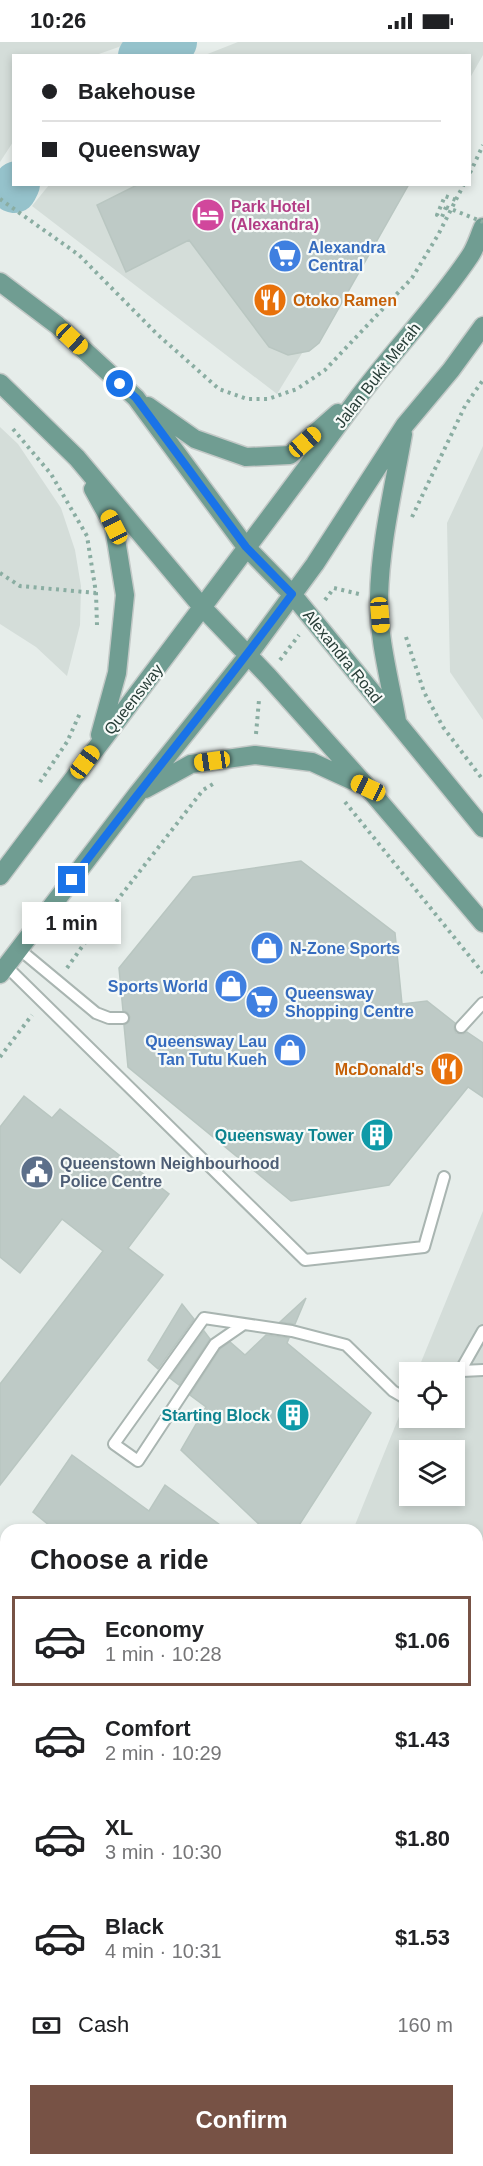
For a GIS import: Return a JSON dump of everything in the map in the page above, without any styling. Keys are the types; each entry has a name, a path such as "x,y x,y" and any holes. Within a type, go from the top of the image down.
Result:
{"main road":[{"name":"Jalan Bukit Merah","path":"202,607 364,390 471,254 483,227"},
{"name":"Alexandra Road","path":"0,282 57,325 136,398 246,547 292,594 483,828"},
{"path":"3,970 138,793 249,654 315,564 405,425 451,370 483,326"},
{"path":"0,383 77,458 202,607 249,654 368,788 483,923"},
{"path":"136,398 195,439 246,457 290,455 364,390"},
{"path":"398,722 382,632 379,599 382,558 405,425"},
{"path":"77,458 114,527 125,596 117,673 97,745"},
{"name":"Queensway","path":"0,876 202,607"},
{"path":"138,793 191,764 255,755 312,762 368,788"}],"lane":[{"path":"19,949 96,1013 109,1018 123,1018"},
{"path":"3,970 43,1002 305,1260 424,1246 444,1178"},
{"path":"461,1027 483,1003"},
{"path":"244,1323 215,1344 138,1461 114,1444 204,1318 244,1323 292,1331 346,1345 399,1395"},
{"path":"465,1365 483,1330"},
{"path":"465,1371 483,1370"}],"path":[{"path":"471,171 483,145"},
{"path":"0,199 79,255 157,334 219,389 247,399 268,399 297,389 325,370 411,278 438,234 463,186"},
{"path":"456,200 446,196 437,215 442,217 446,207 483,222"},
{"path":"409,523 465,406 483,380"},
{"path":"12,429 51,474 87,536 96,593 98,628"},
{"path":"0,573 20,586 96,593"},
{"path":"255,755 260,687 334,588 379,599"},
{"path":"405,628 424,692 443,727 483,780"},
{"path":"34,791 68,742 85,703"},
{"path":"58,981 91,934 203,790 220,780"},
{"path":"339,797 483,974"},
{"path":"0,1057 43,1002"}],"shaded area":[{"path":"0,42 133,42 99,54 12,54 12,144 0,162"},
{"path":"238,42 483,42 483,55 471,76 471,54 208,54"},
{"name":"Alexandra Central","path":"48,186 404,186 277,394 32,206"},
{"path":"0,427 18,444 61,508 75,550 81,586 80,625 67,676 36,647 0,624"},
{"path":"483,446 483,720 450,672 447,523"},
{"path":"483,1211 483,1524 355,1524 399,1417 399,1428 465,1428 465,1362 421,1362"}],"building":[{"name":"Alexandra Central","path":"135,186 408,186 319,343 309,351 288,355 269,347 189,240 126,272 97,205"},
{"name":"Queensway Shopping Centre","path":"301,861 395,933 402,1004 427,1001 455,1023 456,1033 467,1032 483,1043 483,1097 468,1087 389,1185 291,1201 128,1067 124,1025 129,1022 130,1017 127,1012 123,1011 119,968 193,877"},
{"path":"24,1096 52,1118 60,1109 169,1194 128,1248 163,1275 0,1485 0,1384 103,1251 62,1219 20,1273 0,1257 0,1127"},
{"path":"306,1298 295,1324 280,1322"},
{"path":"182,1304 194,1319 158,1369 148,1360"},
{"path":"204,1331 210,1339 179,1385 170,1378"},
{"name":"Starting Block","path":"266,1335 289,1338 287,1343 371,1413 300,1524 259,1524 181,1450 206,1407 190,1395 220,1349 230,1342 245,1355"},
{"path":"72,1455 149,1511 165,1485 219,1524 48,1524 33,1512"}],"waterway":[{"path":"144,54 157,45 174,42"},
{"path":"14,190 16,186"}],"place":[{"name":"Park Hotel (Alexandra)","path":"208,215"},
{"name":"Alexandra Central","path":"285,256"},
{"name":"Otoko Ramen","path":"270,300"},
{"name":"N-Zone Sports","path":"267,948"},
{"name":"Sports World","path":"231,986"},
{"name":"Queensway Shopping Centre","path":"262,1002"},
{"name":"Queensway Lau Tan Tutu Kueh","path":"290,1050"},
{"name":"McDonald's","path":"447,1069"},
{"name":"Queensway Tower","path":"377,1135"},
{"name":"Queenstown Neighbourhood Police Centre","path":"37,1172"},
{"name":"Starting Block","path":"293,1415"}],"route":[{"path":"72,880 249,654 292,594 246,547 136,398 120,384"}]}
